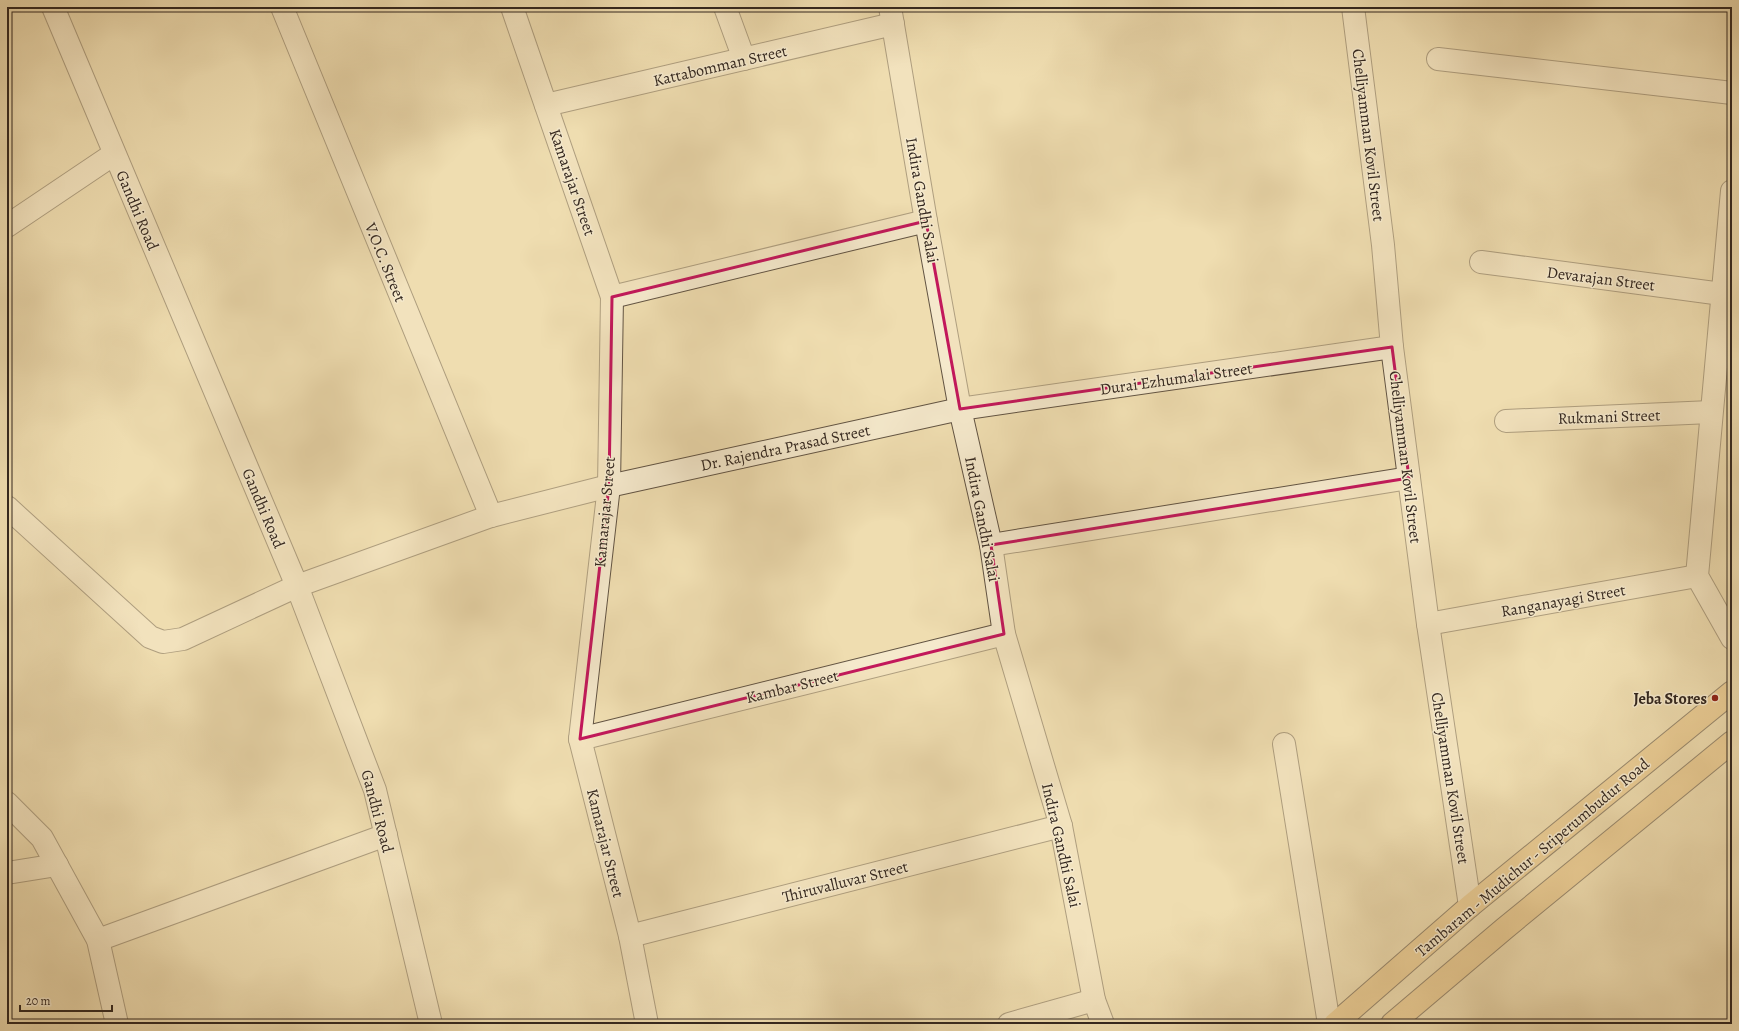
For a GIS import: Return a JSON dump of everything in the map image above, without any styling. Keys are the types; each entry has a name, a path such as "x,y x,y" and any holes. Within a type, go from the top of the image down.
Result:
{"main road":[{"name":"Tambaram - Mudichur - Sriperumbudur Road","path":"1335,1024 1470,906 1732,692"},
{"path":"1392,1024 1510,924 1732,742"}],"street":[{"name":"Gandhi Road","path":"53,7 297,586 375,790 431,1024"},
{"name":"V.O.C. Street","path":"282,7 491,516"},
{"name":"Kamarajar Street","path":"512,7 612,298 609,486 580,738 630,936 647,1024"},
{"path":"725,7 744,60"},
{"name":"Chelliyamman Kovil Street","path":"1353,7 1383,245 1392,347 1428,624 1470,906"},
{"name":"Kattabomman Street","path":"546,105 744,60 892,15"},
{"name":"Indira Gandhi Salai","path":"892,15 926,221 960,409 991,544 1004,634 1061,826 1094,1000 1103,1024"},
{"path":"1438,59 1732,93"},
{"path":"7,226 114,154"},
{"path":"1732,191 1697,576 1732,638"},
{"path":"612,298 926,221"},
{"name":"Devarajan Street","path":"1481,262 1722,294"},
{"name":"Durai Ezhumalai Street","path":"960,409 1392,347"},
{"name":"Dr. Rajendra Prasad Street","path":"7,507 150,637 163,642 183,639 297,586 491,516 609,486 960,409"},
{"name":"Rukmani Street","path":"1506,420 1711,412"},
{"path":"991,544 1409,478"},
{"name":"Ranganayagi Street","path":"1428,624 1697,576"},
{"name":"Kambar Street","path":"580,738 1004,634"},
{"path":"1284,744 1329,1024"},
{"path":"7,803 42,838 98,940 117,1024"},
{"name":"Thiruvalluvar Street","path":"630,936 1061,826"},
{"path":"98,940 386,835"},
{"path":"7,873 57,865"},
{"path":"1009,1024 1094,1000"}],"highlighted area":[{"path":"926,221 960,409 1392,347 1409,478 991,545 1004,634 580,739 609,486 612,297"}],"place":[{"name":"Jeba Stores","path":"1715,698"}]}
